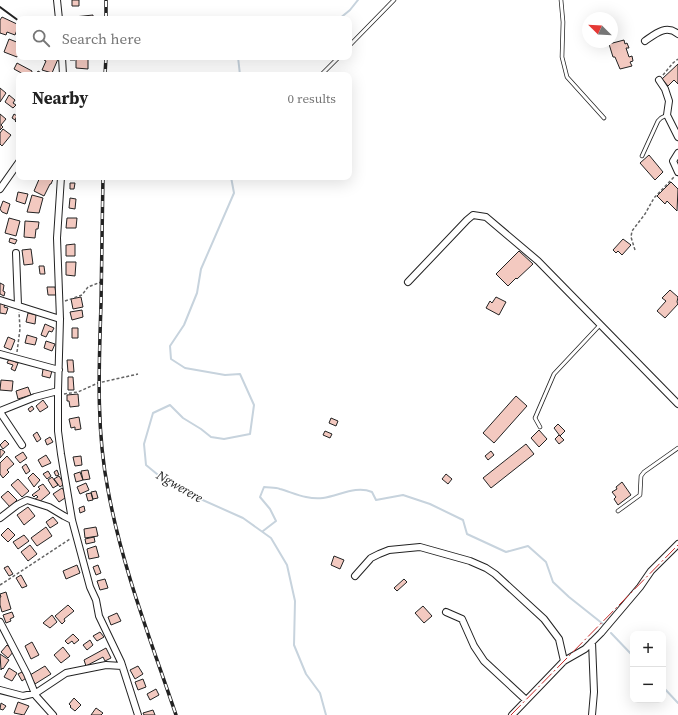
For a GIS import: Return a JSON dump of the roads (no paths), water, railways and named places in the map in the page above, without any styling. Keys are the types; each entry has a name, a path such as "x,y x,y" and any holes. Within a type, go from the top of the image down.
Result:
{"street":[{"path":"57,0 59,16"},
{"path":"645,41 657,33 666,30 673,30 678,34"},
{"path":"62,60 63,72"},
{"path":"659,80 669,101 667,115 678,137"},
{"path":"678,153 673,161 678,172"},
{"path":"0,189 16,166"},
{"path":"62,180 57,238 60,319 58,431 72,520 90,587 96,600 99,616 122,666 138,715"},
{"path":"408,282 467,220 473,215 486,217 538,262 601,324 678,404"},
{"path":"16,253 18,305"},
{"path":"0,300 60,319"},
{"path":"0,354 59,370"},
{"path":"22,445 0,411 29,399 58,393"},
{"path":"0,518 17,505 27,500 49,507 72,520"},
{"path":"512,715 564,661 584,649 602,633 640,587 651,571 678,544"},
{"path":"355,576 371,558 389,550 420,547 470,561 495,574 544,619 558,639 564,661"},
{"path":"446,612 462,618 474,646 484,660 526,700"},
{"path":"0,622 27,674 36,696 53,715"},
{"path":"592,642 594,692 592,715"},
{"path":"0,690 23,696 36,693 66,673 106,665 122,666"}],"lane":[{"path":"352,43 394,0"},
{"path":"561,0 563,22 562,57 567,78 604,118"},
{"path":"324,72 336,60"},
{"path":"642,156 658,121 667,115"},
{"path":"540,427 534,418 554,374 601,324"},
{"path":"618,511 640,495 641,476 644,472 678,448"}],"waterway":[{"name":"Ngwerere","path":"343,16 358,0"},
{"name":"Ngwerere","path":"238,60 240,72"},
{"name":"Ngwerere","path":"232,180 234,193 201,269 197,293 184,325 170,346 171,359 185,368 225,375 240,374 254,405 250,434 224,439 211,437 183,418 170,405 153,413 144,444 146,465 163,479 187,493 243,518 271,538 287,565 295,601 294,645 306,674 320,693 326,715"},
{"path":"263,531 276,521 270,509 260,497 264,487 278,488 312,498 329,497 354,490 366,490 372,492 376,500 403,495 430,504 463,520 467,534 506,552 528,546 546,562 553,582 603,624"},
{"path":"611,633 630,653"},
{"path":"666,690 678,703"}],"railway":[{"path":"106,0 106,16"},
{"path":"105,72 106,60"},
{"path":"103,180 99,397 104,467 114,519 129,576 176,715"}]}
